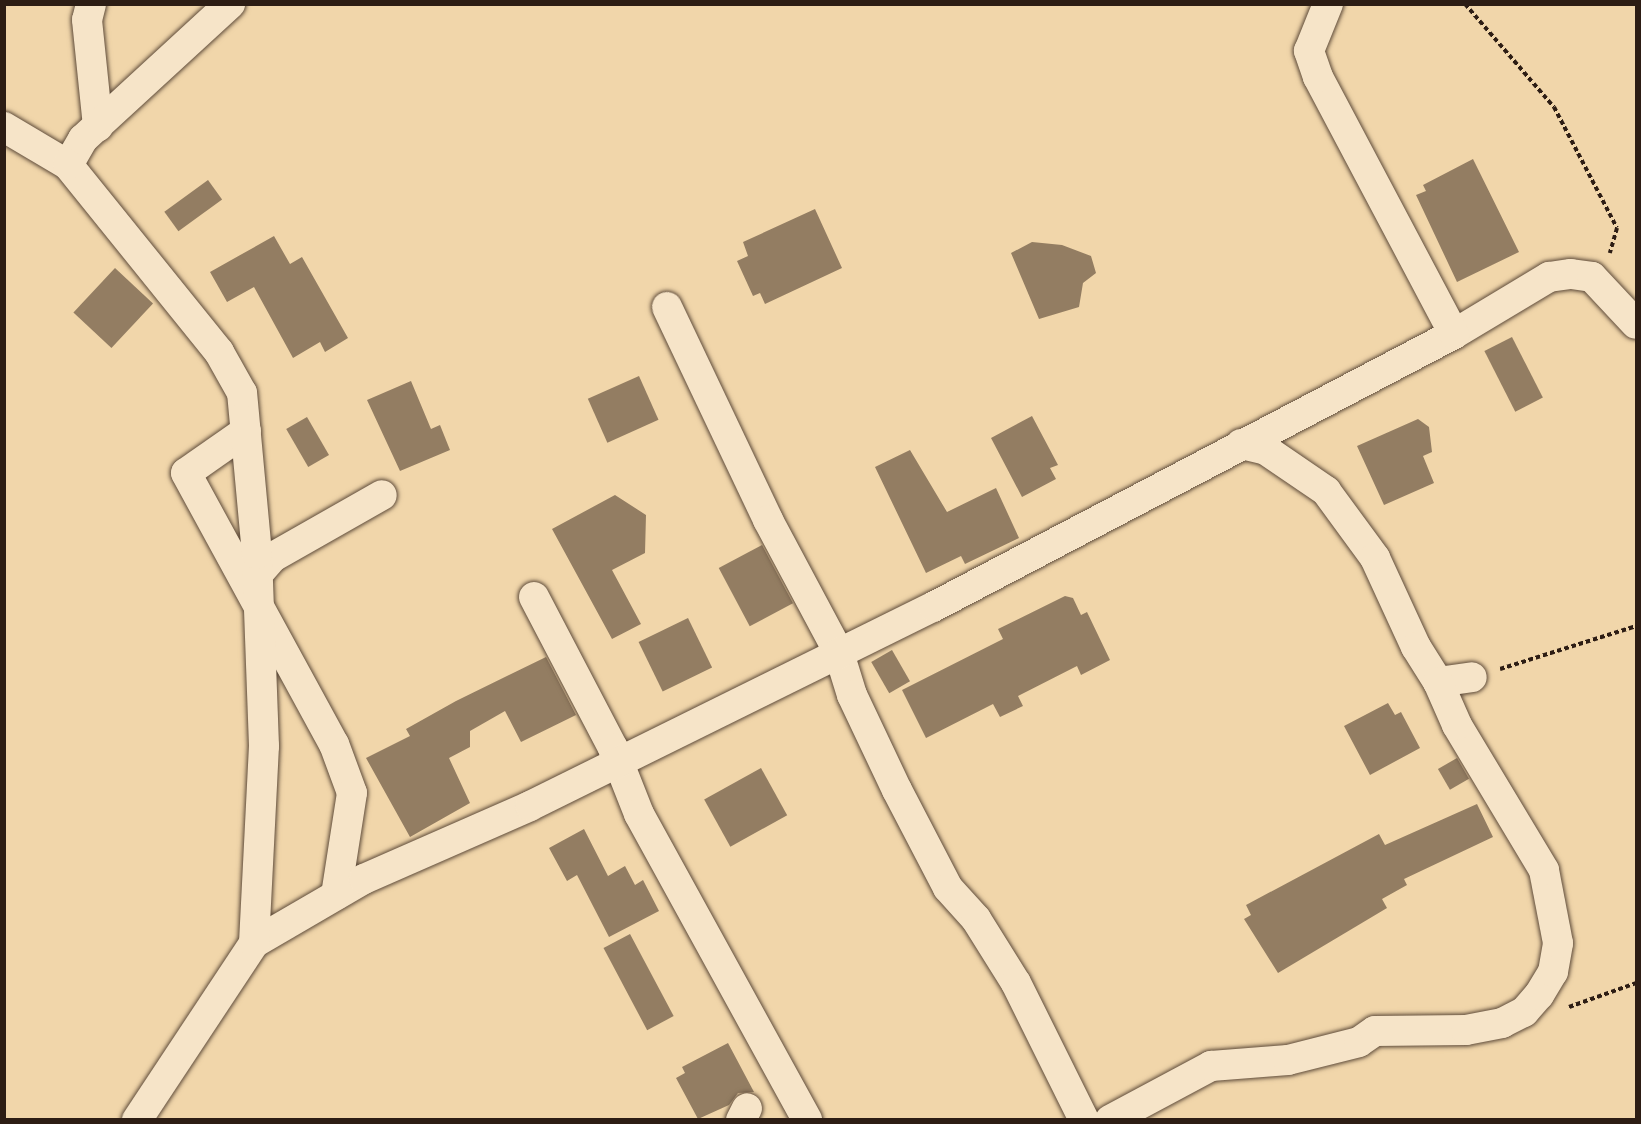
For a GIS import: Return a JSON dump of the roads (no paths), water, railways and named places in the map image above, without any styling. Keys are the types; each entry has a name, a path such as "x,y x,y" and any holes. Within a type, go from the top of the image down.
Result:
{"street":[{"path":"91,4 87,20 98,126"},
{"path":"68,165 98,126 230,4"},
{"path":"1328,4 1309,51 1318,77 1454,333"},
{"path":"4,127 68,165 219,352 242,393 258,574 264,746 254,943"},
{"path":"137,1119 254,943 336,895 618,763 839,653 1454,333 1549,277 1592,277 1636,324"},
{"path":"667,307 768,520 839,653 852,695 927,849 948,888 976,919 1016,983 1084,1119"},
{"path":"246,431 186,473 334,744 352,793 336,895"},
{"path":"1110,1119 1211,1066 1288,1060 1359,1042 1375,1031 1466,1030 1524,1012 1553,972 1558,943 1544,870 1457,725 1438,682 1351,521 1296,467 1266,450 1241,444"},
{"path":"258,574 273,557 382,495"},
{"path":"534,597 618,763 639,814 807,1119"},
{"path":"1438,682 1472,677"}]}
